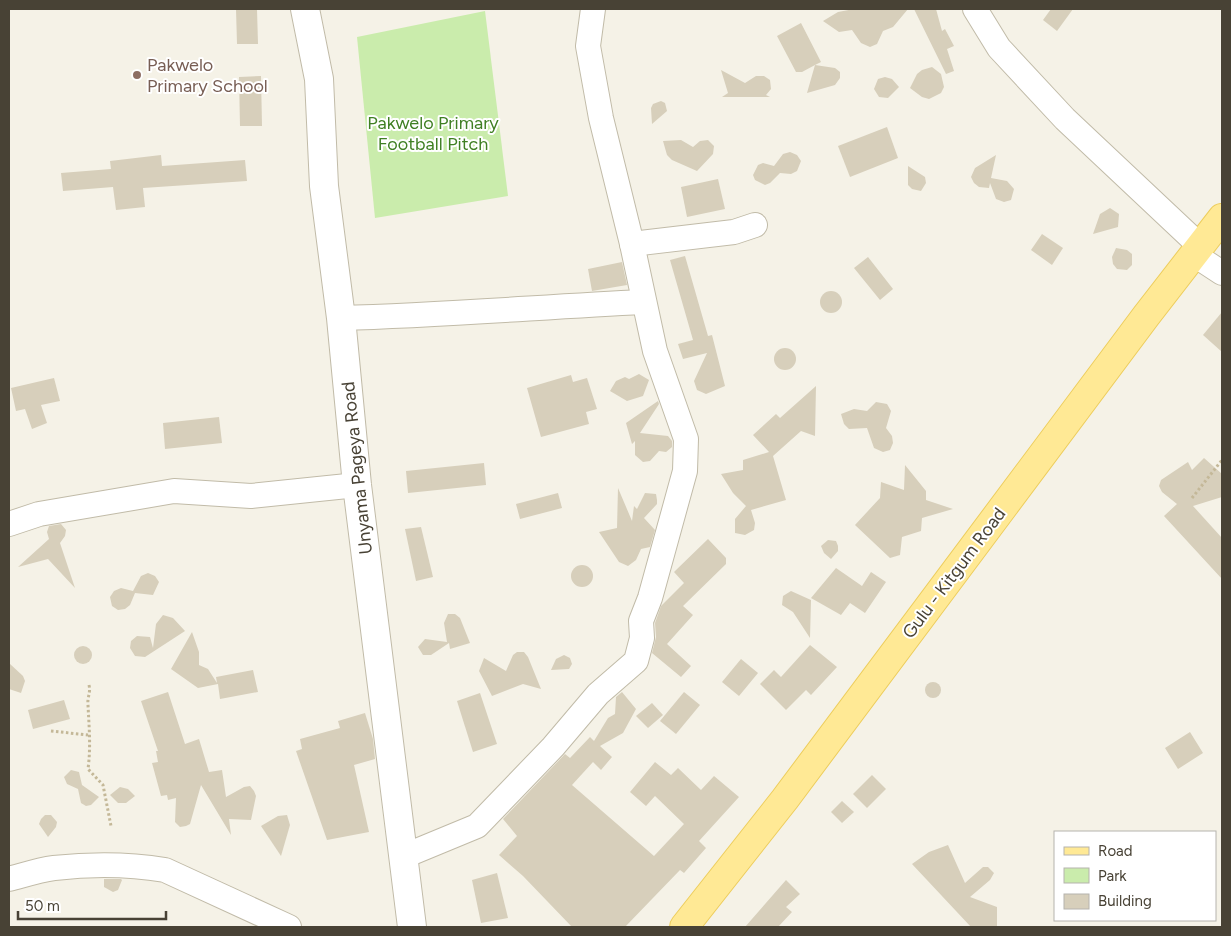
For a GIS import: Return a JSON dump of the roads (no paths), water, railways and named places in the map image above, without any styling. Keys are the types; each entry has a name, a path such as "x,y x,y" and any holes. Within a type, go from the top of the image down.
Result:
{"main road":[{"name":"Gulu - Kitgum Road","path":"684,927 785,799 1196,250 1222,218"}],"street":[{"name":"Unyama Pageya Road","path":"305,9 319,79 324,186 341,318 357,486 412,927"},
{"path":"402,857 477,826 553,747 598,694 636,661 642,638 641,622 650,598 685,471 686,439 655,351 632,244 600,118 588,46 592,9"},
{"path":"974,9 1000,48 1065,119 1196,250 1222,273"},
{"path":"632,244 734,232 755,225"},
{"path":"341,318 419,316 501,309 643,302"},
{"path":"9,524 39,514 174,491 250,496 357,486"},
{"path":"9,879 53,868 110,865 148,867 165,870 289,927"}],"place":[{"name":"Pakwelo Primary School","path":"137,75"}],"park label":[{"name":"Pakwelo Primary Football Pitch","path":"433,133"}]}
